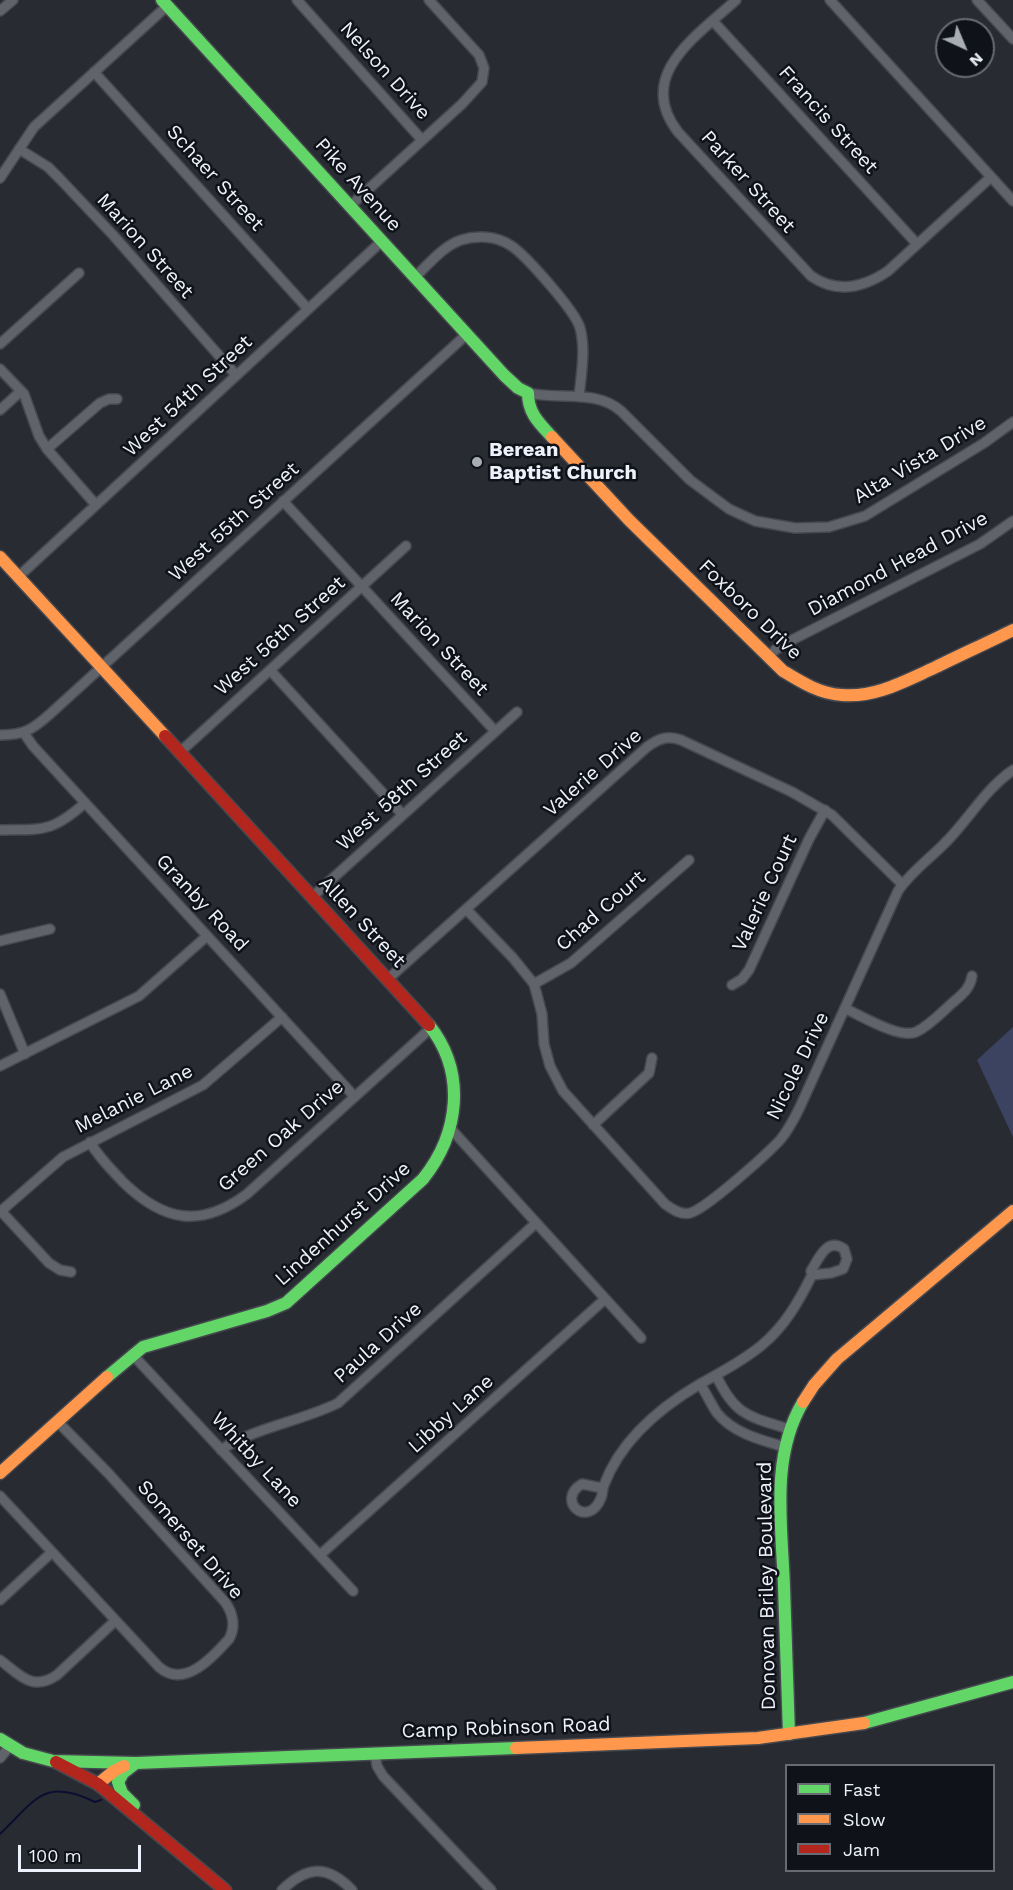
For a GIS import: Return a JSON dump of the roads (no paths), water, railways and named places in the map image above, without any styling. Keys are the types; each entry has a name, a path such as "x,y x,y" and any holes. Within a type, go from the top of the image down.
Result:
{"street":[{"path":"0,11 13,0"},
{"name":"Nelson Drive","path":"297,0 422,140"},
{"path":"350,206 478,88 484,73 479,55 429,0"},
{"path":"713,21 735,0"},
{"path":"830,0 1013,201"},
{"path":"977,0 1013,39"},
{"path":"0,178 34,127 165,3"},
{"name":"Pike Avenue","path":"165,3 466,335 504,375 518,388 528,393"},
{"name":"Parker Street","path":"713,21 681,50 669,67 663,88 663,98 668,115 678,132 811,276 828,285 851,287 865,285 876,279 917,244"},
{"name":"Francis Street","path":"713,21 917,244"},
{"name":"Schaer Street","path":"94,72 309,309"},
{"name":"Marion Street","path":"19,149 48,167 60,178 236,375"},
{"path":"917,244 991,177"},
{"path":"415,277 445,249 459,241 484,237 493,238 512,246 575,316 580,326 583,351 579,397"},
{"name":"West 54th Street","path":"18,577 382,241"},
{"path":"0,344 79,273"},
{"name":"West 55th Street","path":"24,733 33,729 50,714 466,335"},
{"path":"0,369 26,398 39,436 48,449 96,505"},
{"path":"0,410 21,391"},
{"name":"Alta Vista Drive","path":"528,393 599,399 618,408 682,472 729,509 755,521 795,528 829,527 865,516 984,443 1013,422"},
{"name":"Foxboro Drive","path":"528,393 527,399 531,412 551,437 629,520 768,657 792,677 816,689 843,696 881,692 1013,630"},
{"path":"48,449 100,403 109,399 117,399"},
{"name":"Marion Street","path":"283,501 495,731"},
{"name":"Diamond Head Drive","path":"768,657 775,650 801,635 980,544 1013,521"},
{"name":"West 56th Street","path":"179,753 406,546"},
{"name":"Allen Street","path":"0,557 431,1028 443,1047 451,1071 454,1099 451,1129"},
{"path":"270,670 402,814"},
{"name":"West 58th Street","path":"312,897 517,712"},
{"path":"0,735 24,733"},
{"name":"Granby Road","path":"24,733 33,746 354,1096"},
{"name":"Valerie Drive","path":"388,979 647,747 660,739 671,737 681,740 825,810 844,825 902,884"},
{"name":"Nicole Drive","path":"466,909 513,958 534,984 542,1014 544,1044 550,1066 563,1091 665,1204 684,1213 697,1210 766,1154 786,1133 800,1108 902,884 943,845 993,787 1013,770"},
{"path":"0,830 42,829 56,825 68,819 85,803"},
{"name":"Valerie Court","path":"732,985 742,979 749,970 809,839 825,810"},
{"name":"Chad Court","path":"534,984 571,963 689,860"},
{"path":"0,941 50,929"},
{"path":"0,1066 139,996 207,936"},
{"path":"846,1009 903,1034 914,1033 966,992 971,984 972,976"},
{"path":"0,994 25,1054"},
{"name":"Melanie Lane","path":"1,1210 55,1162 203,1085 282,1017"},
{"name":"Green Oak Drive","path":"90,1142 102,1160 147,1203 177,1215 211,1214 224,1209 247,1194 431,1028"},
{"path":"593,1125 646,1076 652,1058"},
{"path":"451,1129 641,1338"},
{"name":"Lindenhurst Drive","path":"0,1473 132,1354 149,1344 273,1309 293,1298 424,1179 440,1157 451,1129"},
{"path":"1,1210 49,1263 60,1270 71,1272"},
{"name":"Donovan Briley Boulevard","path":"789,1734 781,1500 785,1447 789,1429 814,1385 837,1359 1013,1211"},
{"name":"Paula Drive","path":"221,1450 236,1441 320,1412 338,1403 536,1223"},
{"path":"602,1488 621,1453 640,1428 667,1405 748,1356 775,1332 794,1309 812,1275"},
{"name":"Libby Lane","path":"320,1555 606,1299"},
{"name":"Whitby Lane","path":"132,1354 353,1591"},
{"path":"717,1376 735,1407 753,1418 789,1429"},
{"path":"700,1384 720,1416 732,1427 785,1447"},
{"path":"720,1416 732,1403"},
{"path":"745,1433 753,1418"},
{"name":"Somerset Drive","path":"0,1496 159,1668 170,1675 188,1674 229,1639 233,1626 232,1615 225,1602 108,1473 57,1422"},
{"path":"0,1600 51,1553"},
{"path":"0,1660 27,1681 37,1683 45,1681 57,1675 115,1621"},
{"name":"Camp Robinson Road","path":"5,1743 30,1756 53,1761 136,1762 758,1738 839,1728 892,1717 1013,1682"},
{"path":"0,1758 5,1743"},
{"path":"375,1754 377,1766 384,1776 491,1890"},
{"path":"53,1761 94,1781 225,1890"},
{"path":"94,1781 101,1767 111,1762"},
{"path":"94,1781 136,1762"},
{"path":"136,1762 120,1774 118,1780 121,1791 182,1845 186,1850 187,1858"},
{"path":"282,1890 302,1874 318,1871 337,1877 352,1890"}],"waterway":[{"path":"0,1834 32,1802 52,1792 77,1795 95,1802 101,1800"}],"place":[{"name":"Berean Baptist Church","path":"477,462"}]}
